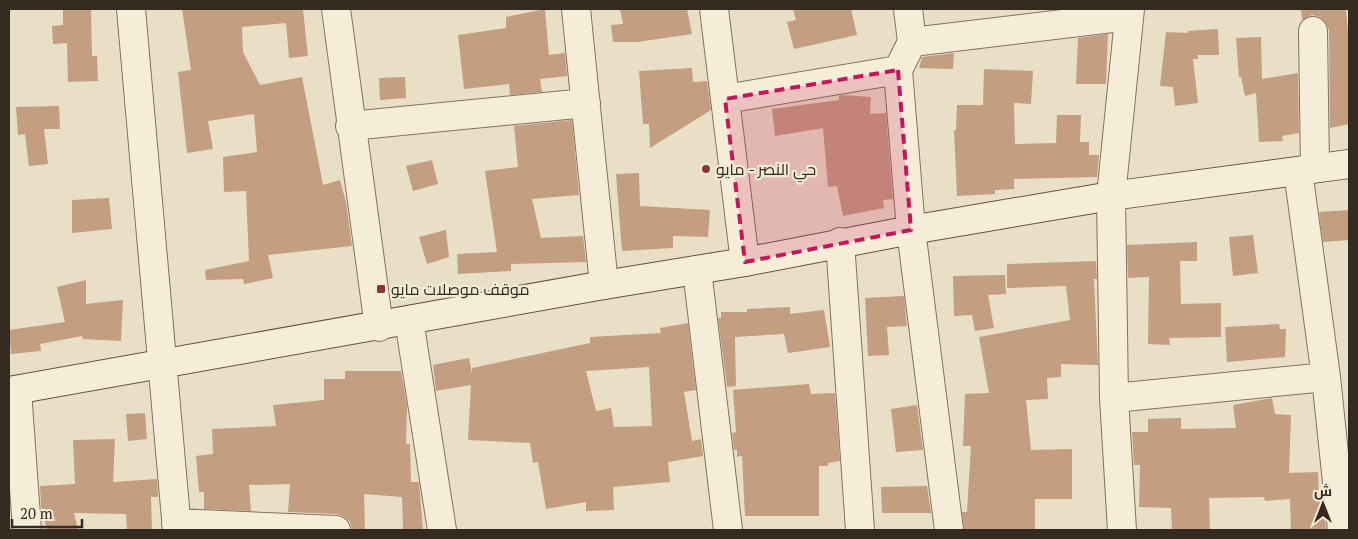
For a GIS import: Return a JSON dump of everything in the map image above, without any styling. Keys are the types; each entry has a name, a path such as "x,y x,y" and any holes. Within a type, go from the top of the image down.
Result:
{"street":[{"path":"131,9 177,527 336,530"},
{"path":"336,9 350,126 379,327"},
{"path":"576,9 604,285"},
{"path":"714,9 745,262"},
{"path":"908,9 912,42 898,70 911,230 949,530"},
{"path":"912,42 1129,12 1111,196 1114,398 1122,530"},
{"path":"1313,30 1307,170 1342,530"},
{"path":"725,99 898,70"},
{"path":"350,126 586,103"},
{"path":"27,530 13,391 379,327 604,285 745,262 840,242 1111,196 1349,164"},
{"path":"840,242 860,530"},
{"path":"697,270 728,530"},
{"path":"409,320 442,530"},
{"path":"1114,398 1326,378"}],"highlighted area":[{"path":"898,70 911,230 745,262 725,99"}],"building":[{"path":"63,9 91,9 92,56 97,56 98,81 68,82 67,43 53,44 52,26 63,25"},
{"path":"182,9 303,9 308,56 289,58 286,23 242,27 243,52 260,85 302,77 323,185 340,180 346,202 352,246 268,255 273,278 244,284 243,279 206,280 205,270 249,261 246,191 224,192 223,157 257,152 254,114 208,121 213,149 187,153 178,72 191,70"},
{"path":"545,9 549,55 565,53 567,76 540,79 542,92 510,95 509,84 464,89 458,35 506,28 506,17"},
{"path":"620,9 687,9 692,34 637,42 613,42 611,25 623,24"},
{"path":"793,9 851,9 857,35 794,49 787,22 796,20"},
{"path":"1301,9 1346,9 1349,43 1349,124 1330,128 1329,30 1326,23 1320,17 1312,15 1302,20"},
{"path":"1218,29 1219,55 1198,55 1198,59 1193,59 1198,103 1175,106 1173,87 1160,86 1166,32 1188,33 1188,31"},
{"path":"1108,34 1106,84 1076,84 1078,38"},
{"path":"1261,37 1262,79 1298,73 1299,133 1282,136 1283,141 1259,142 1256,93 1245,96 1241,77 1239,77 1236,38"},
{"path":"954,53 953,69 919,68 922,57"},
{"path":"692,68 693,82 707,81 711,110 650,148 649,124 643,124 639,71"},
{"path":"984,69 1033,71 1031,104 1014,103 1015,144 1056,143 1057,115 1081,115 1080,142 1089,142 1089,155 1099,155 1097,177 1014,179 1014,189 995,190 995,194 957,196 954,130 956,130 957,105 983,105"},
{"path":"405,77 406,98 380,100 379,78"},
{"path":"839,96 871,97 870,114 886,113 893,199 883,200 884,208 843,216 837,186 828,187 823,128 775,136 772,109 839,100"},
{"path":"59,106 60,129 44,129 48,164 29,166 25,134 18,135 16,107"},
{"path":"572,120 579,195 532,199 541,238 583,236 586,262 511,264 511,271 458,274 457,254 497,252 485,171 518,167 514,126"},
{"path":"432,160 438,184 413,191 406,166"},
{"path":"639,173 640,206 710,210 708,237 673,236 673,248 622,251 616,174"},
{"path":"109,198 112,229 72,233 72,200"},
{"path":"1349,210 1349,240 1323,242 1319,212"},
{"path":"446,230 449,257 427,264 419,237"},
{"path":"1253,235 1258,273 1233,276 1229,237"},
{"path":"1197,242 1197,261 1180,261 1181,304 1221,303 1221,337 1169,338 1170,345 1148,344 1149,277 1128,278 1127,245"},
{"path":"1096,261 1097,279 1094,279 1098,365 1061,364 1061,377 1047,378 1048,399 1026,400 1031,450 1072,449 1072,499 1035,499 1035,530 964,530 962,512 967,512 971,446 963,446 965,394 989,393 979,337 1070,320 1066,286 1007,288 1007,264"},
{"path":"1005,275 1006,294 988,295 994,328 975,331 972,315 954,316 953,276"},
{"path":"86,280 86,304 123,300 121,341 83,339 82,336 40,344 41,351 11,354 9,330 65,322 57,287"},
{"path":"904,296 907,326 887,327 889,355 868,356 865,298"},
{"path":"790,307 790,314 824,310 830,347 788,353 784,334 735,337 736,386 727,387 718,318 721,318 721,312 747,312 747,309"},
{"path":"688,323 696,390 684,392 692,441 701,439 703,456 668,462 670,482 613,487 614,510 586,511 586,502 546,509 538,462 533,463 530,443 468,440 471,385 436,391 433,365 469,358 472,374 472,368 590,343 590,337 661,333 660,328","holes":["649,367 652,426 614,427 611,408 596,411 586,371"]},
{"path":"1279,324 1280,329 1286,329 1285,357 1227,362 1225,327"},
{"path":"345,371 401,371 407,406 406,444 410,444 411,482 419,482 423,530 403,530 402,497 364,494 365,530 352,530 350,522 345,517 337,514 288,512 290,484 249,485 251,511 204,509 204,492 199,492 196,456 213,454 212,429 276,426 273,405 324,400 324,379 345,379"},
{"path":"809,384 811,394 835,393 840,461 828,463 828,466 819,466 819,516 745,516 742,456 737,457 737,450 734,450 732,433 736,432 733,390"},
{"path":"1272,398 1275,414 1291,415 1289,473 1318,472 1319,498 1323,498 1326,529 1291,530 1290,499 1265,501 1264,497 1209,498 1210,530 1172,530 1171,508 1139,507 1140,465 1134,465 1132,432 1148,432 1148,419 1181,418 1181,429 1236,428 1233,405"},
{"path":"917,405 923,450 896,452 891,409"},
{"path":"145,413 147,439 128,441 126,414"},
{"path":"115,439 113,482 157,479 158,497 151,497 152,530 127,530 126,514 74,513 78,530 47,530 41,506 40,486 75,484 73,440"},
{"path":"927,486 931,513 882,513 881,487"}],"place":[{"name":"حي النصر - مايو","path":"706,169"},
{"name":"موقف موصلات مايو","path":"381,289"}]}
